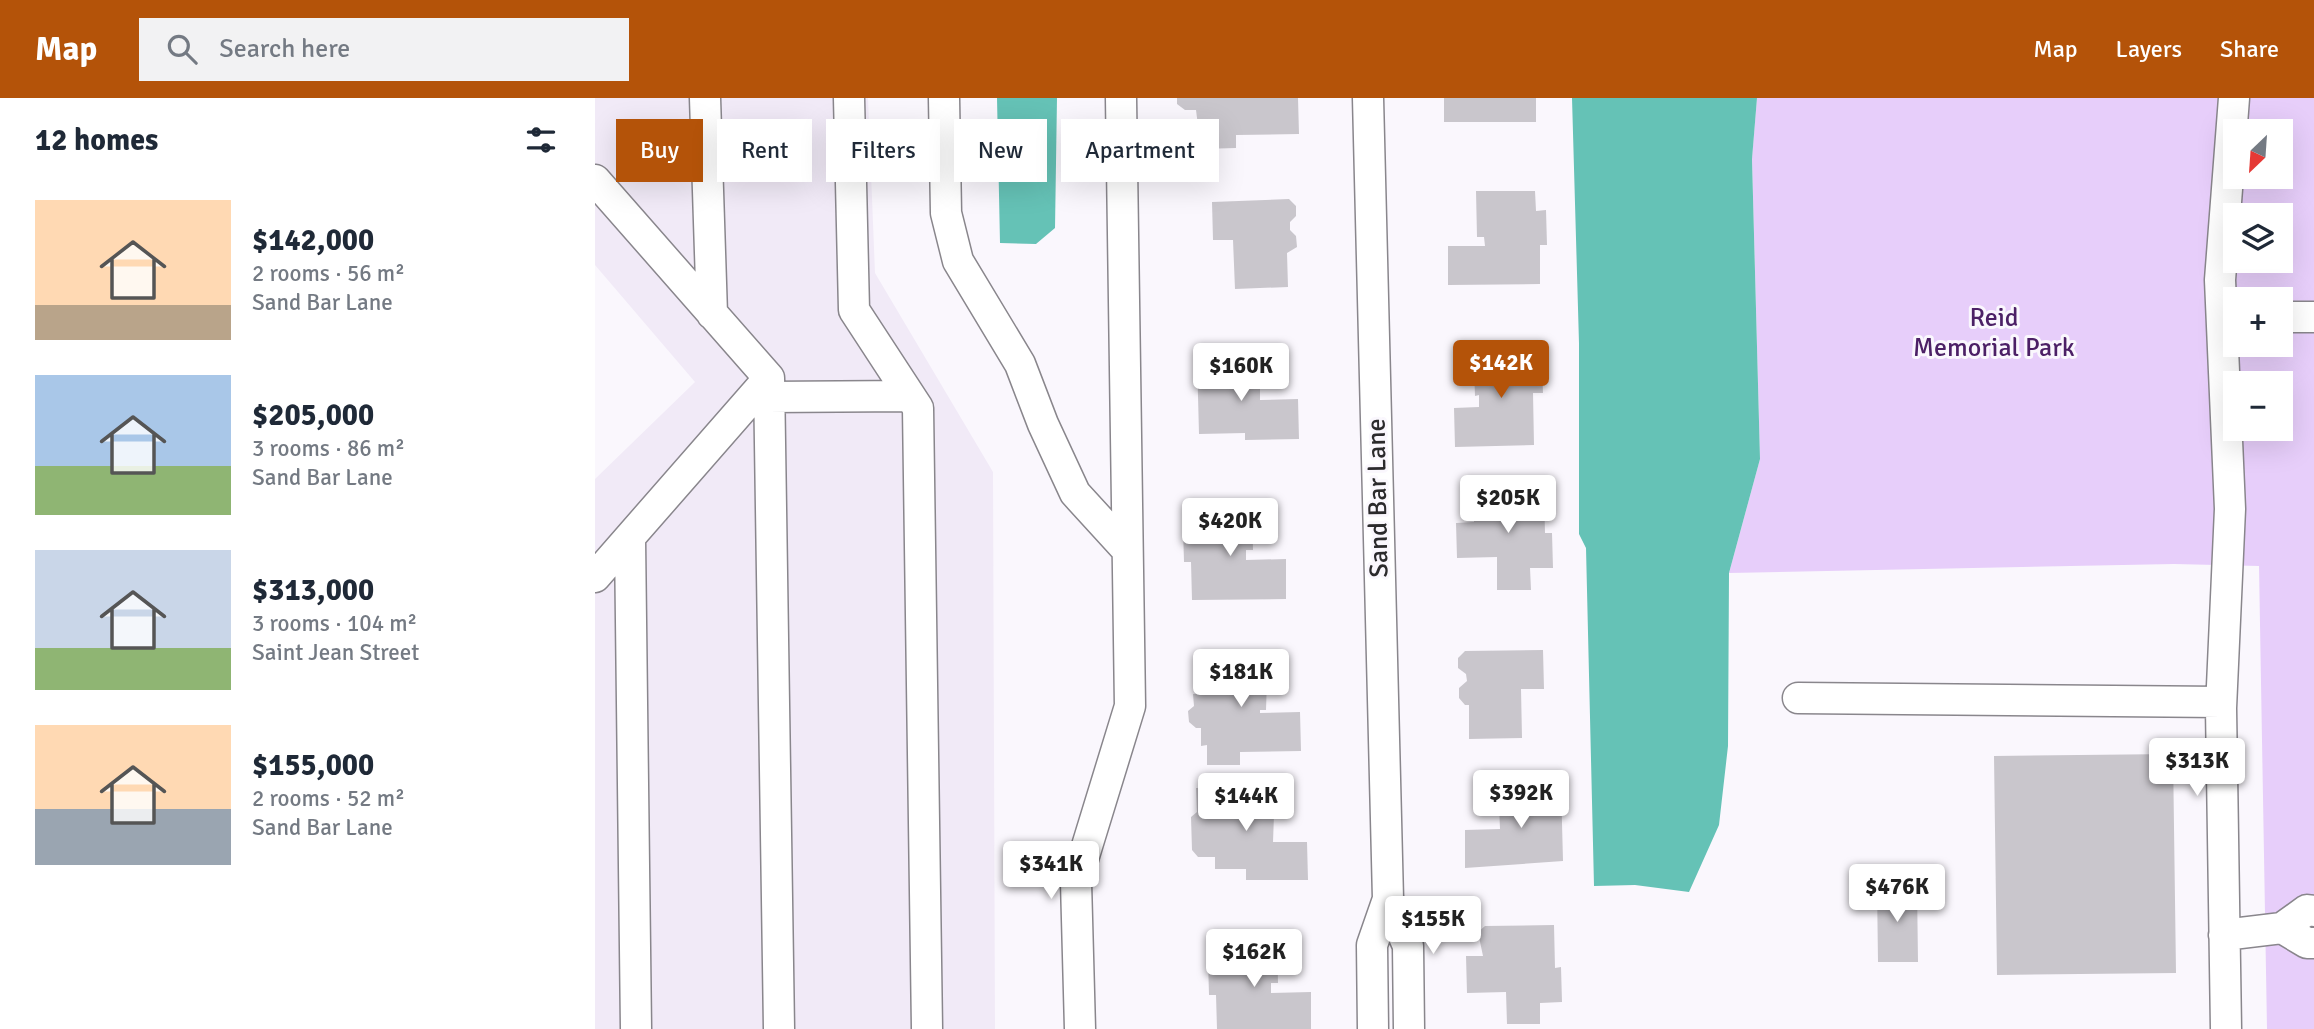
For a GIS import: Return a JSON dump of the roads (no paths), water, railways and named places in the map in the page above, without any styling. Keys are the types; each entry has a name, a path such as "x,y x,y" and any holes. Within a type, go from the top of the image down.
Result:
{"street":[{"path":"705,98 712,314"},
{"path":"849,98 854,310 918,408 927,1029"},
{"path":"944,98 946,214 958,261 1020,364 1043,424 1075,493 1127,550"},
{"path":"1080,1029 1076,882 1104,783 1118,751 1130,706 1122,98"},
{"name":"Sand Bar Lane","path":"1368,98 1388,898 1372,946 1373,1029"},
{"path":"2223,294 2220,280 2234,98"},
{"path":"595,180 712,314 768,388 779,1029"},
{"path":"2293,317 2314,317"},
{"path":"2226,1029 2221,702 2225,568 2230,509 2228,357"},
{"path":"768,388 910,396"},
{"path":"595,577 768,388"},
{"path":"630,539 636,1029"},
{"path":"1798,698 2221,702"},
{"name":"Sand Bar Lane","path":"1388,898 1408,946 1409,1029"},
{"path":"2224,935 2282,928 2307,910 2314,911"},
{"path":"2282,928 2307,943 2314,943"}],"park label":[{"name":"Reid Memorial Park","path":"1994,333"}]}
